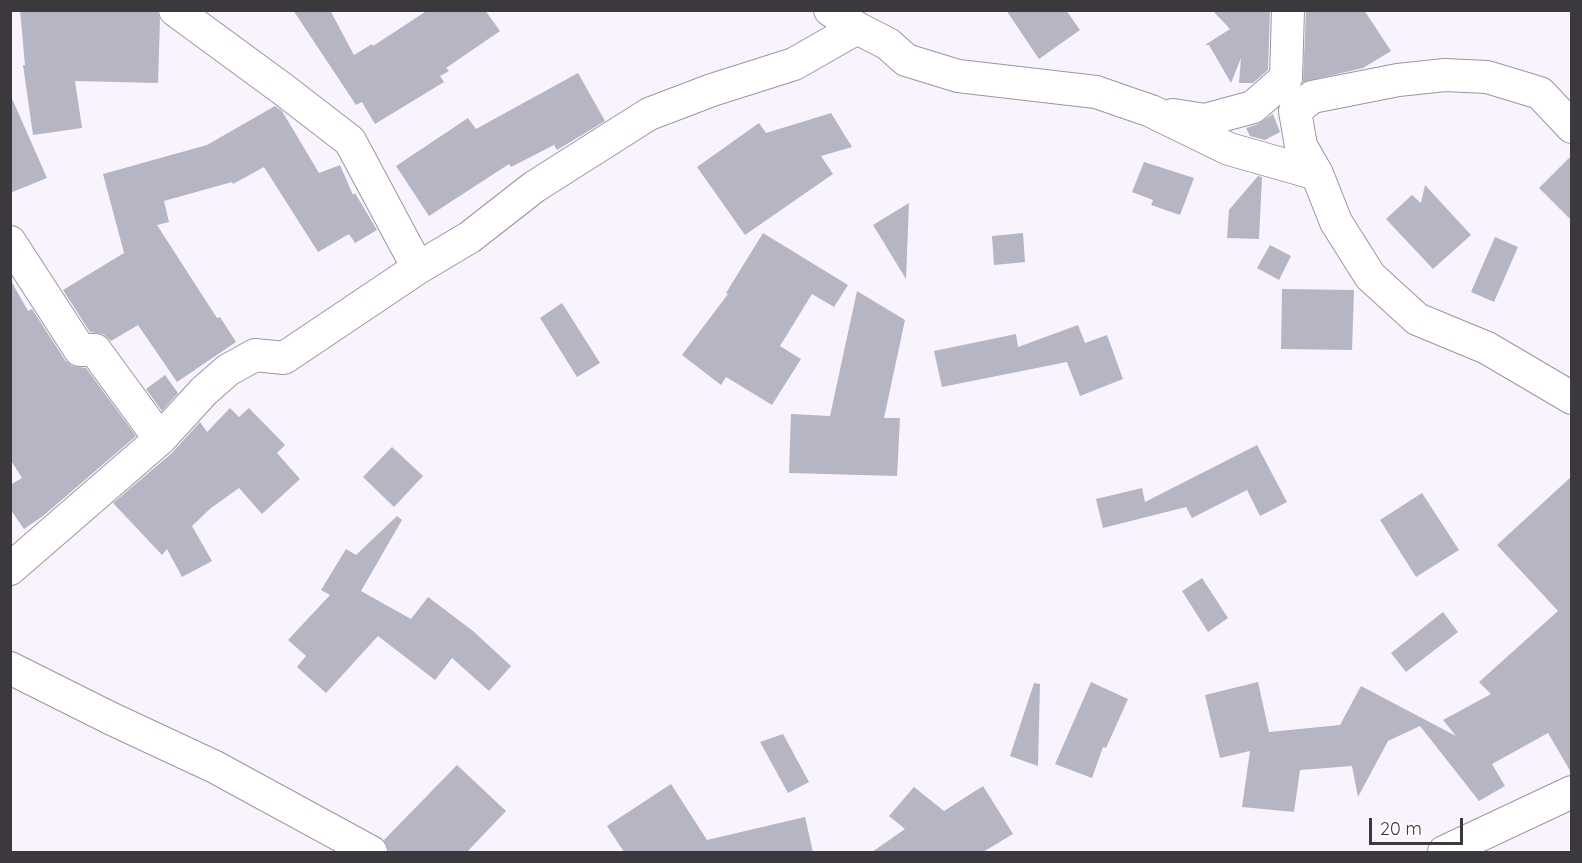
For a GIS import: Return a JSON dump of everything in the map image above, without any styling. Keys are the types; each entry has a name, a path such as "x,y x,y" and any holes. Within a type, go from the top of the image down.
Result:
{"street":[{"path":"175,10 350,141 418,268"},
{"path":"830,10 856,28 888,44 906,60 958,76 1096,92 1151,111 1229,149 1317,174"},
{"path":"1151,111 1205,120 1253,107 1286,78 1287,10"},
{"path":"10,569 160,439 204,391 228,370 255,355 284,358 418,268 470,237 534,187 649,114 712,90 794,64 856,28"},
{"path":"1572,127 1540,93 1487,77 1445,75 1398,80 1312,98 1296,111 1301,146 1317,174 1336,222 1370,276 1417,318 1487,348 1572,398"},
{"path":"10,242 80,350 95,350 160,439"},
{"path":"10,668 215,767 371,852"},
{"path":"1444,852 1572,792"}],"building":[{"path":"20,10 157,10 160,19 158,83 75,81 82,128 33,135 23,65 25,65"},
{"path":"293,10 330,10 354,55 372,44 373,46 428,10 485,10 500,31 446,68 449,71 440,76 444,82 375,124 362,102 356,105"},
{"path":"1006,10 1066,10 1080,30 1039,59"},
{"path":"1212,10 1270,10 1268,70 1253,83 1239,83 1241,58 1231,83 1209,45 1205,45 1230,29"},
{"path":"1306,10 1364,10 1391,51 1363,68 1303,82"},
{"path":"578,73 605,121 557,150 554,145 511,167 509,164 429,216 396,166 468,118 476,129"},
{"path":"10,94 47,178 10,193"},
{"path":"275,106 282,111 319,173 340,165 353,195 355,193 377,230 355,243 349,234 318,252 264,167 233,184 232,182 164,201 169,222 157,225 217,318 220,317 236,342 177,382 138,325 111,341 103,334 90,332 63,290 124,253 103,174 207,145"},
{"path":"831,113 852,147 821,156 833,174 745,235 697,167 759,123 766,133"},
{"path":"1273,114 1280,132 1265,140 1250,136 1246,128 1258,124"},
{"path":"1572,155 1572,221 1539,188"},
{"path":"1144,162 1194,178 1180,215 1151,205 1153,200 1132,192"},
{"path":"1258,176 1262,177 1259,239 1227,238 1229,210"},
{"path":"1425,185 1471,235 1433,269 1386,219 1412,195 1421,203"},
{"path":"909,203 906,279 873,225"},
{"path":"763,233 848,285 834,307 812,294 780,346 801,359 772,405 726,377 721,385 682,355 728,294 726,293"},
{"path":"1023,233 1025,262 994,265 992,236"},
{"path":"1495,237 1518,247 1494,302 1471,292"},
{"path":"1270,245 1291,256 1279,280 1257,268"},
{"path":"10,279 28,311 32,309 65,360 72,366 86,368 136,436 43,516 24,529 10,509 10,485 22,478 10,459"},
{"path":"1282,289 1354,290 1352,350 1281,349"},
{"path":"857,291 905,320 884,418 900,418 897,476 789,473 791,414 830,416"},
{"path":"562,303 600,363 577,377 540,318"},
{"path":"1078,325 1085,343 1107,335 1123,379 1080,396 1067,362 942,387 934,351 1016,334 1018,347"},
{"path":"165,375 178,393 162,411 146,389"},
{"path":"230,408 239,417 249,408 285,445 277,453 300,479 262,514 239,488 211,508 192,526 212,561 182,577 167,549 162,555 113,503 172,453 200,422 207,432"},
{"path":"1257,445 1287,502 1260,516 1247,490 1192,518 1186,507 1103,528 1096,499 1142,488 1145,502"},
{"path":"392,447 423,476 394,507 363,477"},
{"path":"1572,476 1572,774 1548,733 1492,764 1505,786 1479,801 1420,726 1388,741 1358,797 1352,766 1300,770 1294,812 1242,807 1250,751 1220,758 1205,695 1258,682 1269,732 1340,725 1361,686 1456,736 1443,720 1491,694 1479,682 1558,611 1497,545"},
{"path":"1422,493 1459,550 1416,577 1380,520"},
{"path":"397,516 402,520 361,591 411,619 428,597 473,631 511,666 489,691 452,658 435,680 378,636 326,693 297,667 306,656 288,640 330,595 321,590 346,549 356,555"},
{"path":"1202,578 1228,618 1208,632 1182,591"},
{"path":"1443,612 1458,632 1406,672 1391,653"},
{"path":"1091,682 1128,699 1106,748 1103,747 1092,778 1055,764"},
{"path":"1034,683 1040,684 1038,766 1010,756"},
{"path":"783,734 809,782 788,793 760,742"},
{"path":"457,765 506,811 467,852 389,852 384,840"},
{"path":"671,784 707,840 805,817 813,852 624,852 607,826"},
{"path":"983,786 1013,834 983,852 872,852 905,829 889,816 914,787 944,811"}]}
